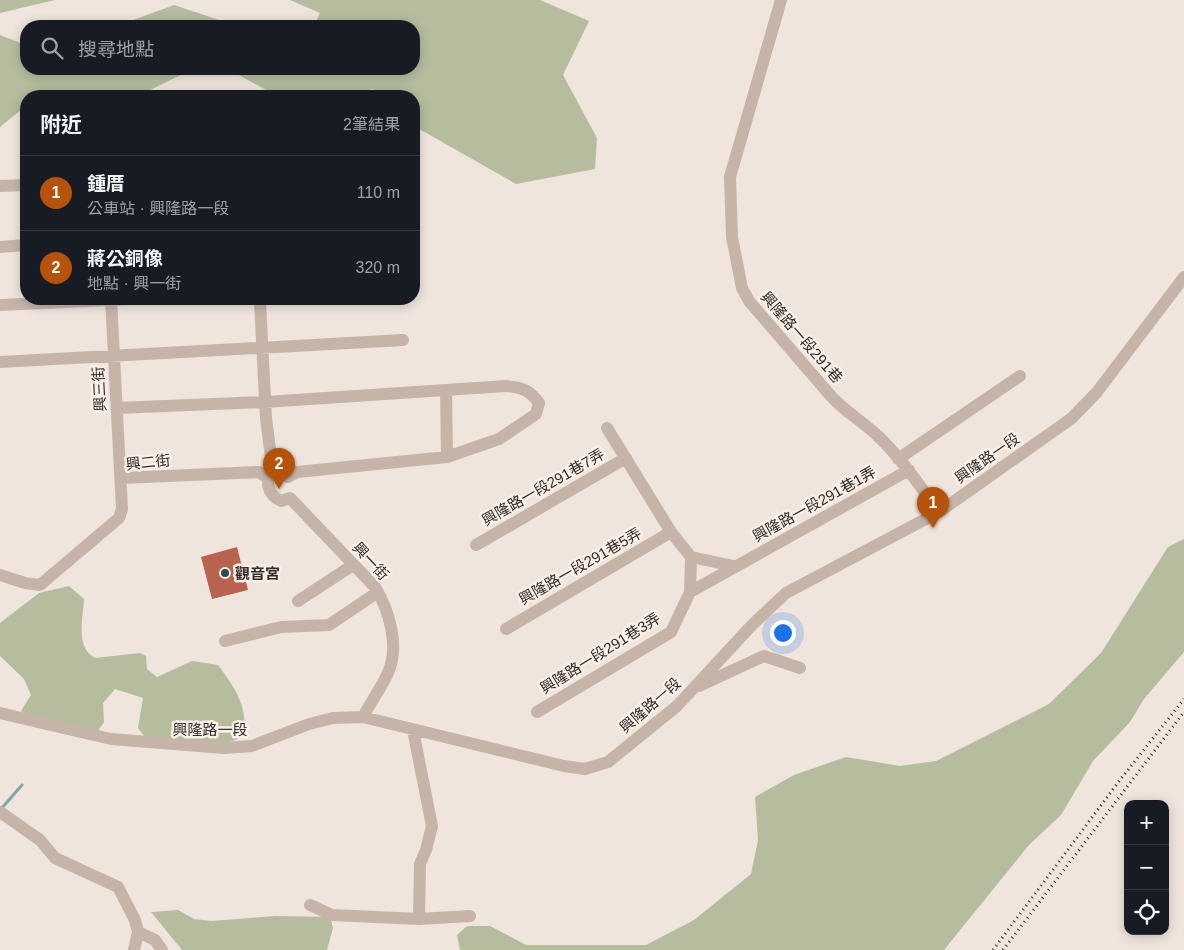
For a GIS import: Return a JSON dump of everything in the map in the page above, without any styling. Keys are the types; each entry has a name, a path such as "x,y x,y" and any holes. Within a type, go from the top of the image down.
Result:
{"street":[{"name":"興隆路一段291巷","path":"781,0 730,177 732,237 742,288 749,301 840,406 878,436 909,470 939,512"},
{"path":"0,186 20,185"},
{"path":"0,246 20,245"},
{"name":"興隆路一段","path":"0,713 111,739 224,748 252,746 308,724 333,718 363,717 585,769 608,762 676,706 752,625 786,593 939,512 1072,418 1098,392 1184,277"},
{"path":"0,306 20,305"},
{"name":"興三街","path":"111,305 121,478"},
{"path":"259,305 270,475 268,489 273,497 281,501 290,498 292,484 288,477"},
{"path":"0,362 403,340"},
{"path":"898,459 1020,376"},
{"path":"117,408 265,402 521,387 533,394 539,403 536,414 499,438 447,457 297,472 288,477 270,475"},
{"path":"446,390 447,457"},
{"path":"607,428 671,532 691,557 734,566"},
{"name":"興隆路一段291巷7弄","path":"476,545 626,458"},
{"name":"興隆路一段291巷1弄","path":"690,592 909,470"},
{"name":"興二街","path":"0,575 25,583 40,584 119,518 122,509 121,478 258,472 270,475"},
{"name":"興一街","path":"290,498 378,592 385,604 391,626 392,659 388,672 363,717"},
{"name":"興隆路一段291巷5弄","path":"506,628 671,532"},
{"path":"690,592 691,557"},
{"path":"298,601 353,565"},
{"path":"224,641 281,627 328,625 378,592"},
{"name":"興隆路一段291巷3弄","path":"537,712 671,632 690,592"},
{"path":"694,688 764,656 800,668"},
{"path":"412,730 432,826 426,850 420,864 419,919"},
{"path":"2,813 40,840 55,858 118,887 132,913 138,932 134,950"},
{"path":"310,905 332,915 366,918 419,919 470,916"},
{"path":"138,932 155,940 162,950"}],"green space":[{"path":"0,0 55,0 0,13"},
{"path":"290,0 540,0 589,21 563,75 597,138 595,169 516,184 420,129 420,90 266,90 239,75 420,75 420,20 317,20 320,13"},
{"path":"174,5 219,20 133,20"},
{"path":"0,35 20,43 20,75 181,75 150,90 20,90 20,111 0,127"},
{"path":"1184,539 1184,652 1144,699 1130,722 1093,761 1061,815 1029,845 944,950 460,950 457,935 467,926 490,926 526,945 646,945 694,920 751,874 758,840 755,797 794,775 846,757 900,766 936,761 1049,704 1101,653 1168,547"},
{"path":"69,586 84,599 82,640 89,653 95,658 140,653 146,656 147,669 157,677 192,661 218,665 238,696 244,713 245,734 235,740 211,745 145,737 138,728 143,698 115,689 103,703 104,722 98,731 26,714 21,711 31,695 24,679 0,656 0,623 39,593"},
{"path":"178,910 194,919 212,921 275,916 330,917 333,928 327,950 182,950 151,912"}],"building":[{"name":"觀音宮","path":"237,547 248,590 212,599 201,557"}],"waterway":[{"path":"1,809 22,785"}],"railway":[{"path":"993,950 1120,780 1184,699"},
{"path":"1003,950 1184,712"}],"place":[{"name":"蔣公銅像","path":"279,489"},
{"name":"鍾厝","path":"933,528"},
{"name":"觀音宮","path":"225,573"}]}
